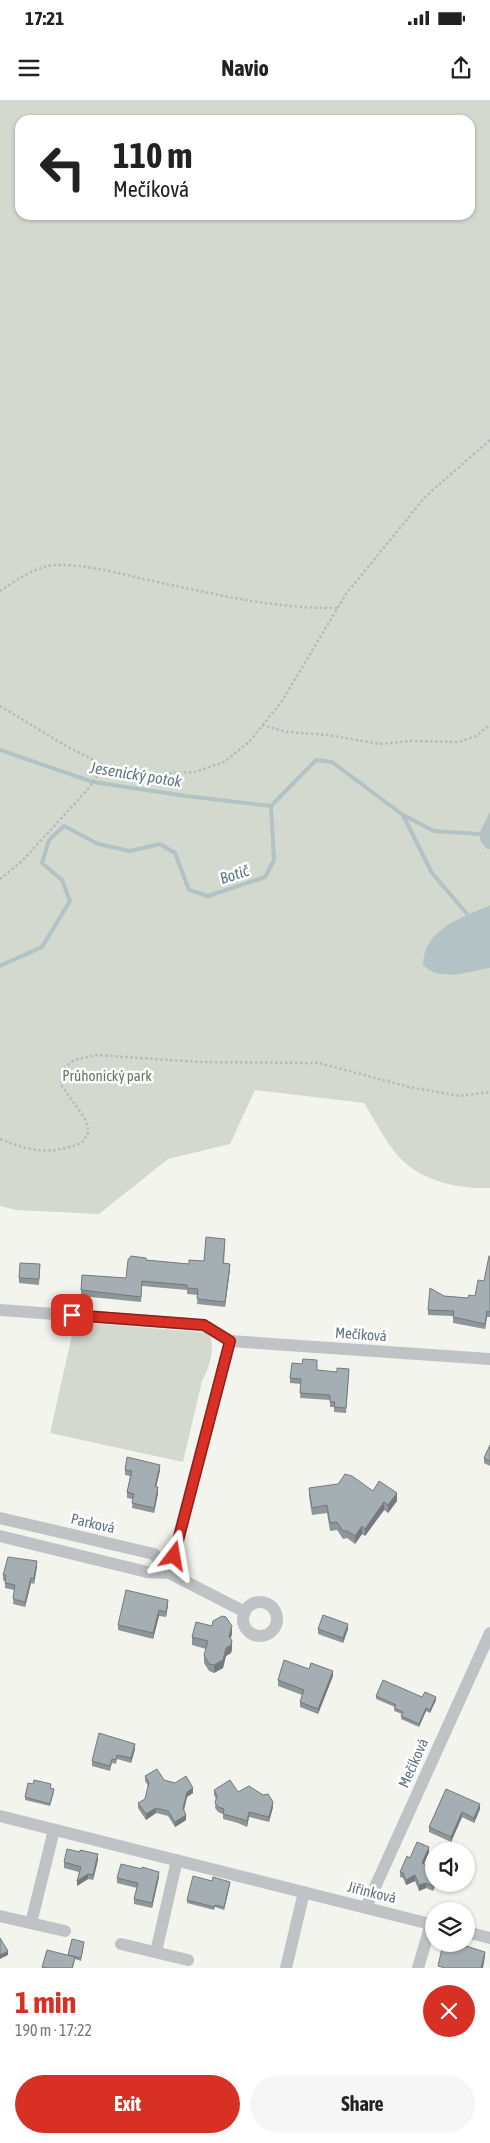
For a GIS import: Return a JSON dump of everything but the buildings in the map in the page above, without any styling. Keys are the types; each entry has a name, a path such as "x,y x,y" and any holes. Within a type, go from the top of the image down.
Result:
{"street":[{"name":"Mečíková","path":"0,1310 204,1325 230,1341 490,1359"},
{"path":"169,1573 230,1341"},
{"name":"Parková","path":"0,1518 154,1554 169,1573 245,1612"},
{"name":"Parková","path":"0,1536 147,1572 169,1573"},
{"name":"Mečíková","path":"366,1907 490,1633"},
{"name":"Jiřinková","path":"0,1816 425,1922"},
{"path":"31,1923 54,1830"},
{"path":"156,1952 177,1860"},
{"path":"286,1968 304,1892"},
{"path":"0,1916 65,1931"},
{"path":"475,1934 490,1938"},
{"path":"121,1944 188,1960"},
{"name":"Jiřinková","path":"418,1968 425,1946"}],"path":[{"path":"0,706 66,746 114,770 152,774 195,772 224,762 249,742 282,701 346,594 426,496 490,440"},
{"path":"0,591 32,570 54,565 101,569 245,600 305,609 338,608"},
{"path":"262,725 287,732 328,735 380,744 410,741 459,742 476,736 490,724"},
{"path":"0,879 21,862 90,787 96,777 114,770"},
{"path":"0,1139 28,1150 63,1150 82,1143 89,1131 84,1117 61,1084 63,1069 74,1060 96,1055 200,1062 286,1061 319,1063 409,1087 460,1096 490,1092"}],"green space":[{"name":"Průhonický park","path":"0,100 490,100 490,811 484,823 487,849 490,849 490,905 457,920 437,934 425,953 423,965 444,975 490,968 490,1188 454,1185 419,1173 400,1158 391,1147 364,1103 255,1090 230,1144 168,1159 99,1214 16,1210 0,1206"},
{"path":"75,1322 209,1334 212,1345 211,1358 202,1381 183,1462 50,1433"}],"shaded area":[{"path":"490,811 490,849 487,849 481,842 479,834"},
{"path":"490,905 490,968 446,975 430,970 423,965 425,953 437,933 457,920"}],"waterway":[{"name":"Jesenický potok","path":"0,750 93,782 271,806"},
{"name":"Botič","path":"0,966 42,947 70,901 62,880 42,863 49,840 64,826 98,844 130,851 160,844 175,853 189,890 208,896 265,877 274,860 271,806 316,760 332,762 403,815 432,873 468,915 468,919"},
{"path":"403,815 434,831 479,834"}],"route":[{"path":"72,1315 204,1325 230,1341 174,1556"}]}
